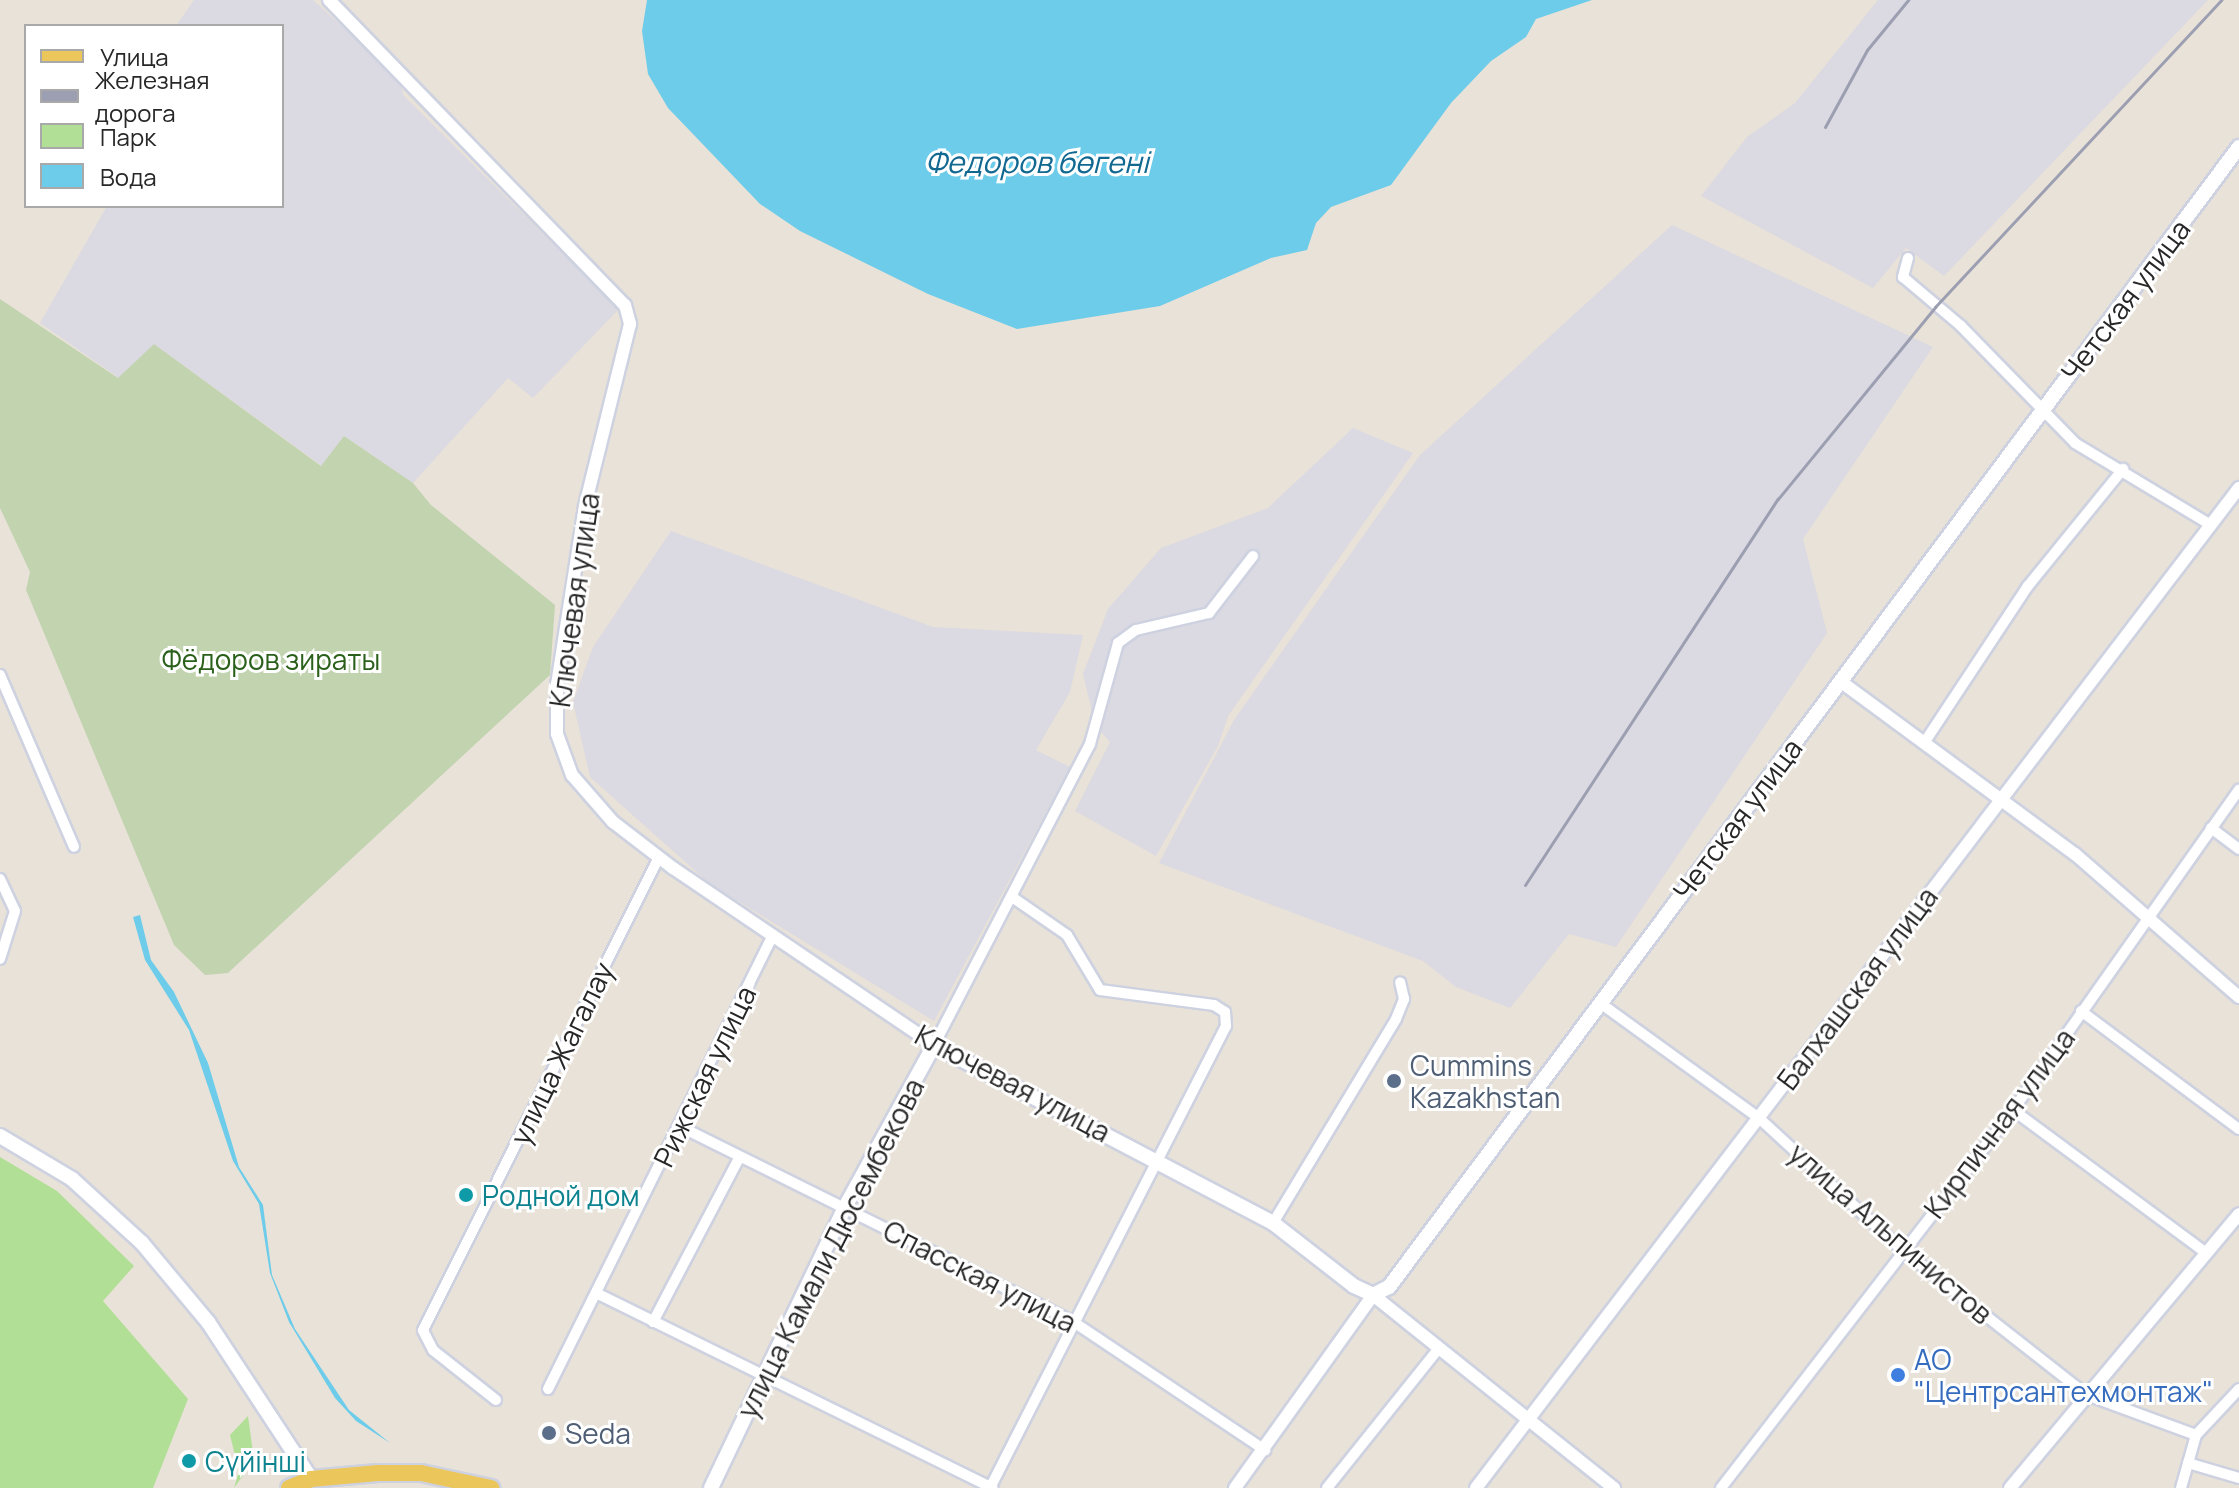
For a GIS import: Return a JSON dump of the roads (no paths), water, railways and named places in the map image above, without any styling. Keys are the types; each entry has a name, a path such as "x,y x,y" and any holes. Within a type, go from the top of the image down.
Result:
{"main road":[{"name":"Четская улица","path":"1373,1295 1406,1270 1600,1003 2239,147"},
{"name":"Ключевая улица","path":"934,1045 1273,1223 1373,1295"},
{"name":"улица Камали Дюсембекова","path":"711,1488 845,1207 934,1045"},
{"path":"0,1136 72,1179 142,1243 208,1322 311,1479"},
{"path":"289,1488 311,1479 421,1473 491,1488"}],"street":[{"name":"Ключевая улица","path":"329,0 625,305 630,324 583,518 557,684 557,734 572,775 613,822 659,857 934,1045"},
{"path":"1908,258 1903,277 1961,326 2041,412 2075,443 2123,469 2211,525"},
{"path":"1924,743 2028,586 2123,469"},
{"name":"Балхашская улица","path":"1476,1488 2239,488"},
{"name":"улица Камали Дюсембекова","path":"934,1045 1090,744 1118,643 1136,630 1209,613 1253,556"},
{"path":"1,678 74,847"},
{"path":"1840,681 2146,915 2239,997"},
{"name":"Кирпичная улица","path":"1721,1488 2013,1110 2146,915 2239,790"},
{"path":"2211,828 2239,849"},
{"name":"улица Жагалау","path":"496,1400 433,1350 423,1330 659,857"},
{"path":"0,879 15,911 0,959"},
{"path":"596,1293 991,1487 1156,1159 1222,1041 1225,1012 1198,1000 1100,990 1067,935 1012,897"},
{"name":"Рижская улица","path":"548,1389 773,935"},
{"path":"1273,1223 1396,1019 1404,999 1400,982"},
{"name":"улица Альпинистов","path":"1600,1003 1759,1118 1902,1250 2087,1395 2196,1435"},
{"path":"2081,1011 2239,1129"},
{"path":"2013,1110 2206,1253"},
{"name":"Спасская улица","path":"679,1126 1075,1323 1265,1450"},
{"path":"653,1322 739,1158"},
{"path":"2010,1488 2239,1214"},
{"name":"Ключевая улица","path":"1373,1295 1436,1352 1614,1488"},
{"name":"Четская улица","path":"1235,1488 1373,1295"},
{"path":"1327,1488 1436,1352"},
{"path":"2181,1488 2196,1435 2239,1389"},
{"path":"2188,1463 2239,1478"}],"water":[{"name":"Федоров бөгені","path":"647,0 1592,0 1536,19 1526,37 1491,61 1451,103 1391,185 1331,207 1316,223 1307,250 1271,258 1160,306 1017,329 928,294 800,231 760,204 668,108 648,74 642,31"},
{"path":"140,915 151,960 174,992 208,1063 239,1167 263,1205 272,1275 295,1329 349,1410 390,1443 356,1421 335,1398 289,1322 270,1273 259,1204 233,1161 189,1030 145,960 133,917"}],"railway":[{"path":"1825,127 1867,50 1908,0"},
{"path":"1525,885 1778,499 1935,307 2221,0"}],"place":[{"name":"Cummins Kazakhstan","path":"1394,1081"},
{"name":"Родной дом","path":"466,1195"},
{"name":"АО \"Центрсантехмонтаж\"","path":"1898,1375"},
{"name":"Seda","path":"549,1433"},
{"name":"Сүйінші","path":"189,1461"}],"park label":[{"name":"Фёдоров зираты","path":"271,659"}]}
